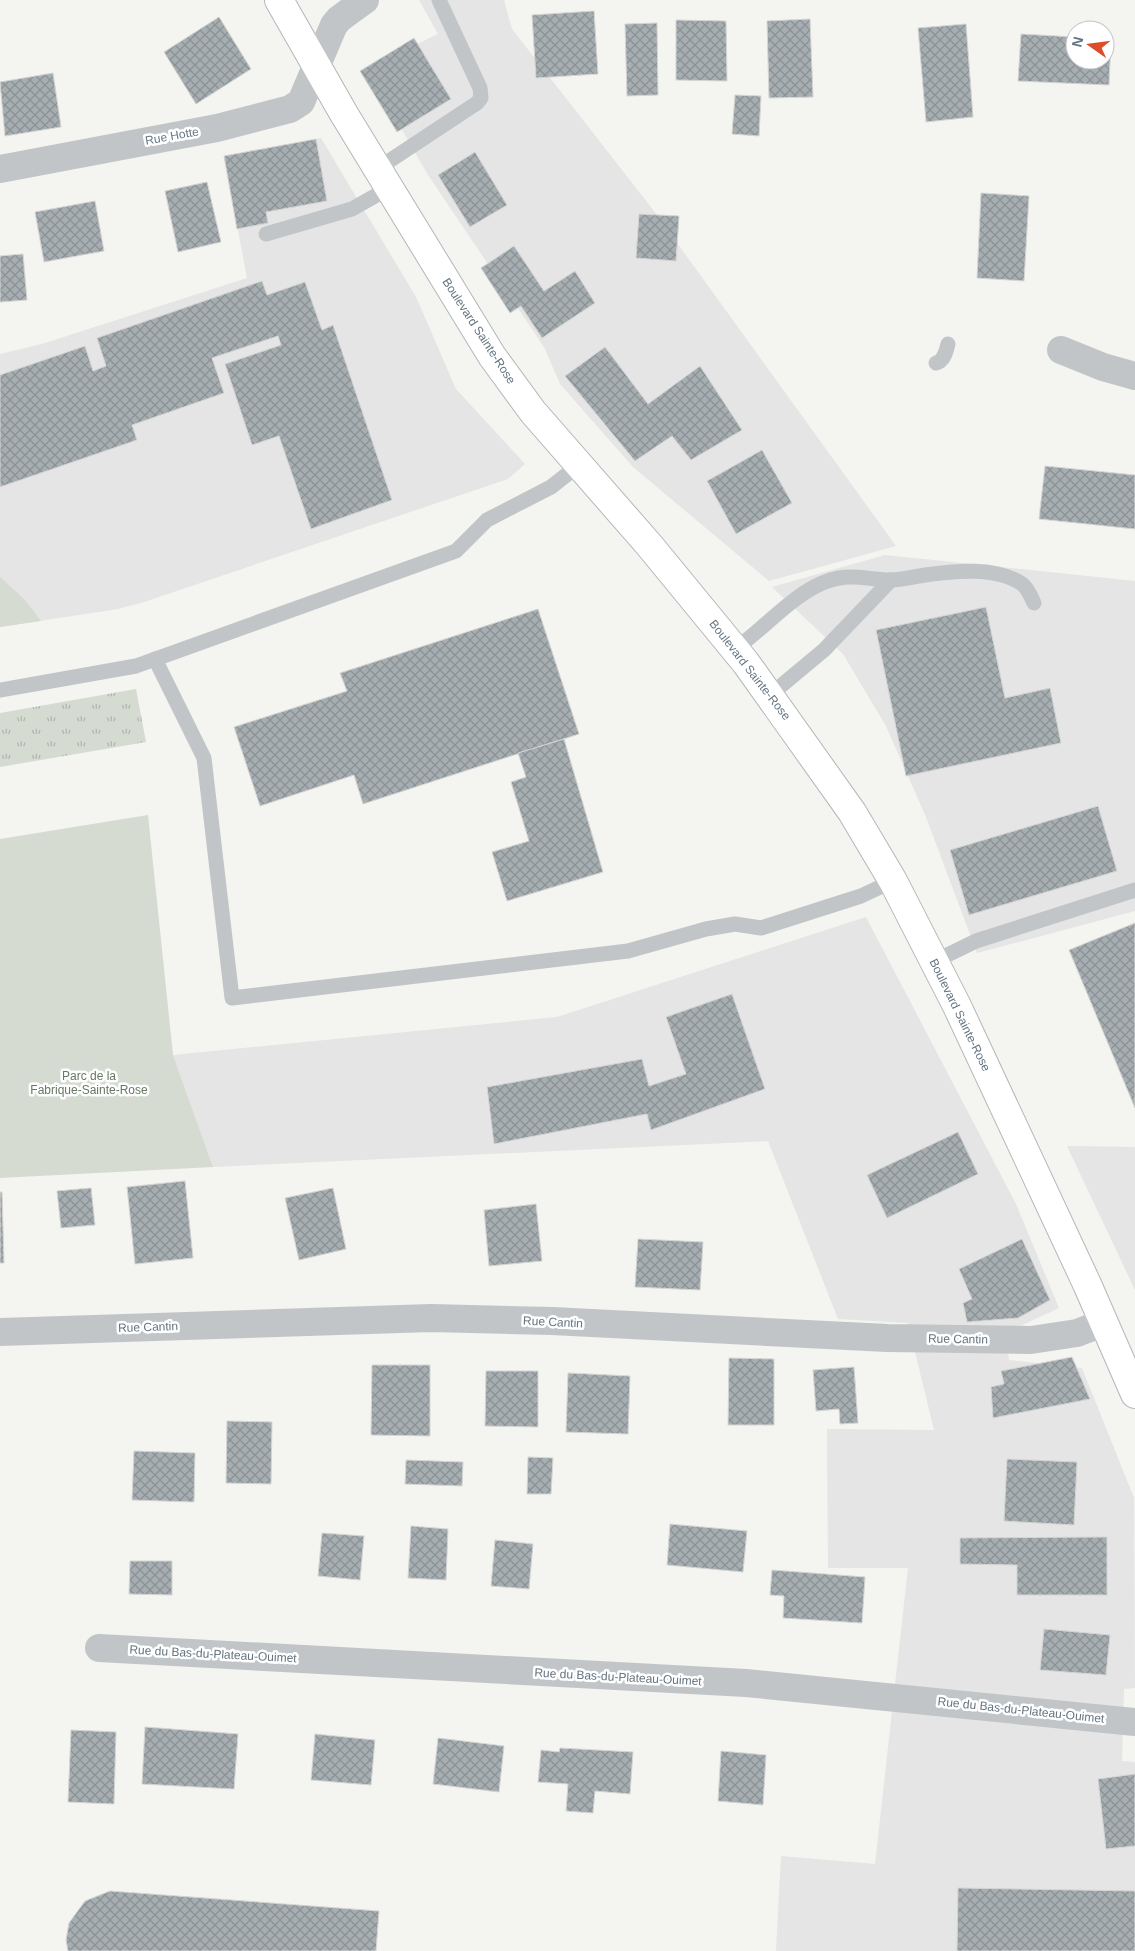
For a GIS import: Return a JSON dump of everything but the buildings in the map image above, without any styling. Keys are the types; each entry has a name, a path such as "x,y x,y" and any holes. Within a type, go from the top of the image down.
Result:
{"street":[{"name":"Boulevard Sainte-Rose","path":"279,0 383,179 492,356 533,412 735,649 770,695 852,812 893,881 934,961 1042,1188 1135,1394"},
{"name":"Rue Hotte","path":"0,168 217,128 290,109 300,102 330,33 339,19 365,0"},
{"path":"1061,350 1103,367 1135,376"},
{"name":"Rue Cantin","path":"0,1332 431,1318 552,1321 887,1338 1031,1340 1077,1333 1103,1323"},
{"name":"Rue du Bas-du-Plateau-Ouimet","path":"99,1648 746,1683 1135,1722"}],"lane":[{"path":"266,234 352,209 383,179 481,98 480,88 439,0"},
{"path":"936,363 940,362 945,356 948,344"},
{"path":"0,690 136,666 456,551 487,520 551,486 580,465"},
{"path":"735,649 763,628 790,603 815,586 846,577 862,576 891,580 936,574 981,573 1002,576 1022,584 1034,603"},
{"path":"770,695 824,650 891,580"},
{"path":"156,659 204,758 232,998 628,951 706,929 735,924 761,928 861,896 893,881"},
{"path":"934,961 976,941 1135,890"}],"shaded area":[{"path":"419,0 504,0 512,29 654,211 896,546 769,581 633,467 560,384 544,347 428,175 383,97 372,66 438,34"},
{"path":"321,138 416,297 456,389 525,464 508,479 144,602 118,609 0,627 0,354 42,344 247,278 224,156"},
{"path":"885,555 1135,581 1135,911 977,953 926,817 886,726 843,654 772,587"},
{"path":"866,917 1016,1204 1059,1308 1005,1333 1009,1360 1082,1368 1134,1498 1135,1688 1124,1689 1122,1761 1135,1762 1135,1951 776,1951 781,1856 875,1864 908,1568 828,1568 827,1429 934,1430 908,1323 838,1319 768,1141 213,1167 173,1055 557,1017"},
{"path":"1067,1146 1135,1147 1135,1290"}],"green space":[{"path":"0,577 24,599 41,621 0,627"},
{"path":"136,689 146,742 0,767 0,713"},
{"name":"Parc de la Fabrique-Sainte-Rose","path":"148,815 173,1055 213,1167 0,1178 0,839"}]}
